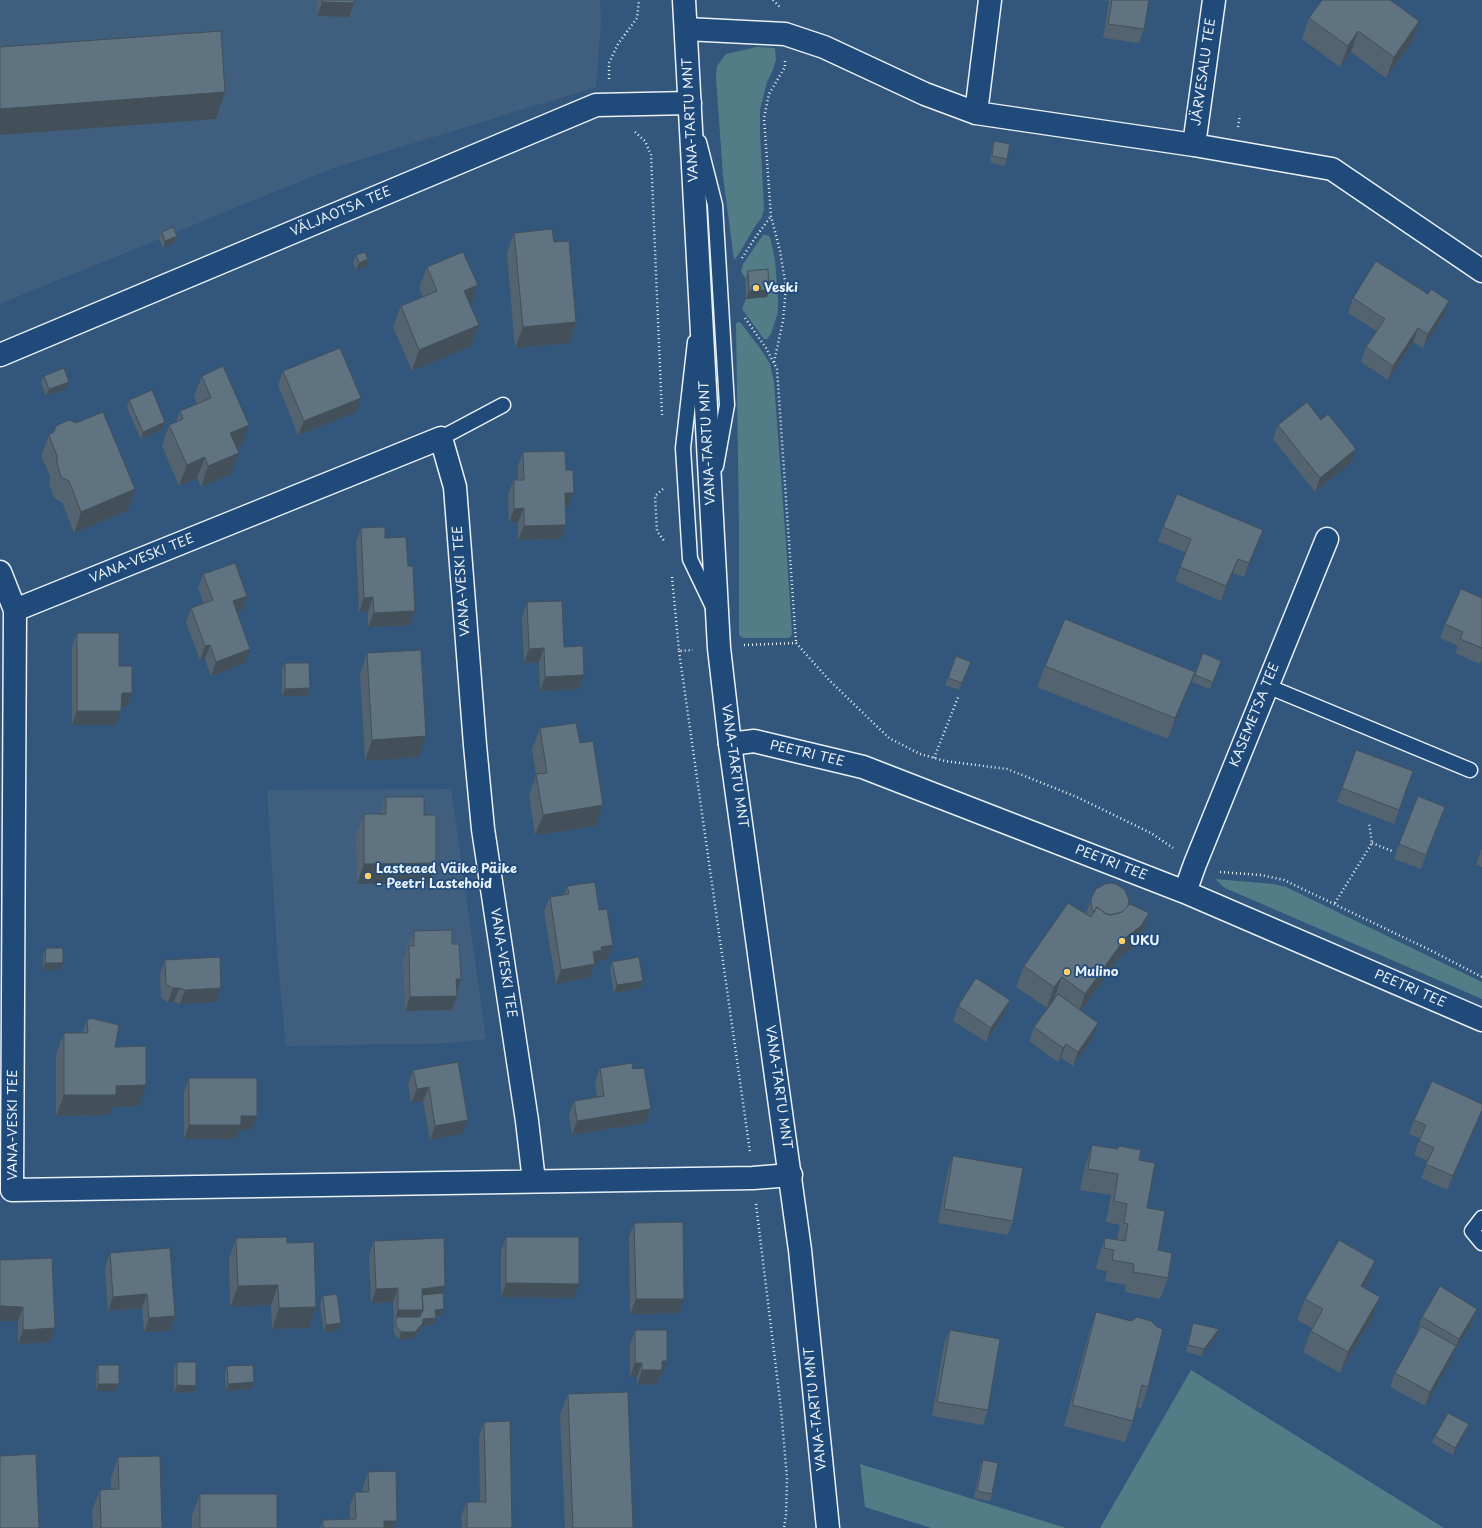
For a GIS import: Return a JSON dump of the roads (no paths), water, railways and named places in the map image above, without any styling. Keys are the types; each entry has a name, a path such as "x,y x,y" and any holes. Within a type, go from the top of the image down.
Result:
{"street":[{"name":"VANA-TARTU MNT","path":"684,0 719,648 730,744 791,1175 828,1528"},
{"path":"976,113 990,0"},
{"name":"JÄRVESALU TEE","path":"1194,145 1214,0"},
{"path":"686,29 785,34 824,46 925,94 976,113 1194,145 1332,169 1482,271"},
{"name":"VÄLJAOTSA TEE","path":"0,355 596,105 690,103"},
{"name":"VANA-VESKI TEE","path":"15,610 441,438 455,487 483,829 527,1121 534,1181"},
{"name":"KASEMETSA TEE","path":"1185,892 1327,539"},
{"name":"VANA-VESKI TEE","path":"0,572 15,610 12,1190 753,1178 791,1175"},
{"name":"PEETRI TEE","path":"730,744 754,742 863,767 1185,892 1482,1020"}],"lane":[{"path":"690,103 715,205 727,405 711,494"},
{"path":"700,292 683,448 690,559 717,616"},
{"path":"441,438 503,405"},
{"path":"1267,686 1470,770"},
{"path":"1482,1218 1472,1231 1482,1243"}],"place":[{"name":"Veski","path":"756,288"},
{"name":"Lasteaed Väike Päike - Peetri Lastehoid","path":"368,876"},
{"name":"UKU","path":"1122,941"},
{"name":"Mulino","path":"1067,972"}]}
